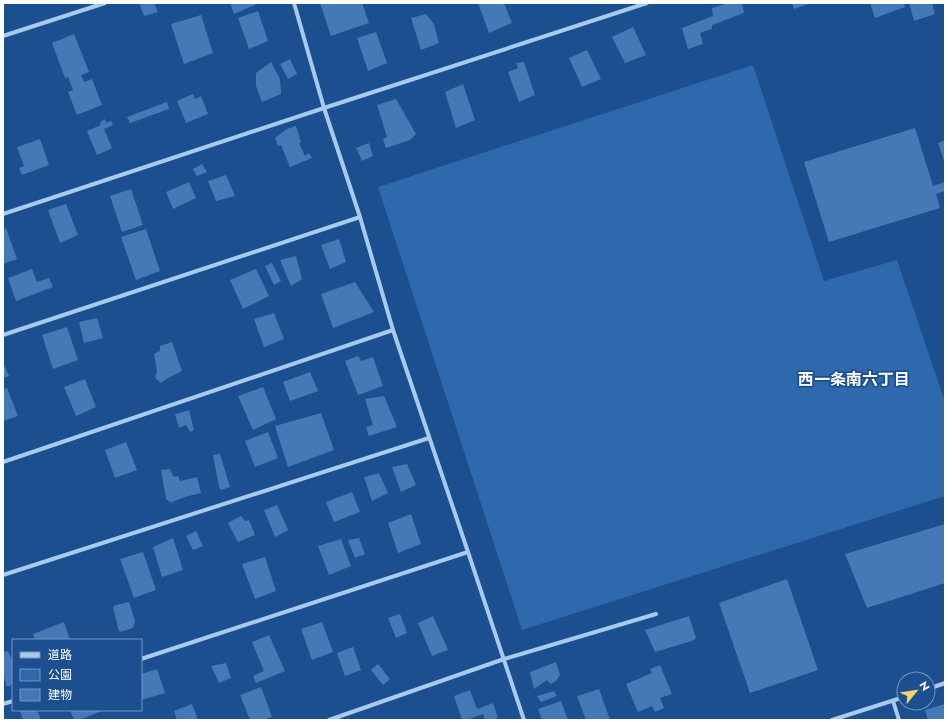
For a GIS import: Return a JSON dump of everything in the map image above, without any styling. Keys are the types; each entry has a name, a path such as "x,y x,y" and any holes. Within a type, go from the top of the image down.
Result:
{"street":[{"path":"3,36 105,3"},
{"path":"294,3 324,108 360,217 393,330 524,720"},
{"path":"3,214 647,3"},
{"path":"3,335 360,217"},
{"path":"3,462 393,330"},
{"path":"3,575 429,438"},
{"path":"142,659 468,552"},
{"path":"329,720 504,659 656,614"},
{"path":"832,720 896,700"},
{"path":"893,701 899,720"}],"green space":[{"path":"753,65 824,281 897,260 945,402 945,496 522,630 378,187"}],"building":[{"path":"139,3 154,3 158,12 144,16"},
{"path":"230,3 256,3 257,4 234,14"},
{"path":"320,3 362,3 369,23 331,36"},
{"path":"478,3 504,3 512,23 489,33"},
{"path":"728,3 742,3 744,13 712,25 712,29 700,33 703,44 688,49 682,28 713,16 712,8"},
{"path":"792,3 811,3 794,9"},
{"path":"870,3 904,3 905,7 875,18"},
{"path":"909,3 932,3 935,14 914,21"},
{"path":"258,11 268,41 249,49 238,18"},
{"path":"426,14 434,24 439,43 421,50 411,18"},
{"path":"201,15 213,53 184,64 171,24"},
{"path":"633,27 646,55 625,63 612,37"},
{"path":"376,32 387,63 368,71 357,38"},
{"path":"74,34 89,72 81,75 84,82 92,79 102,105 77,115 68,92 73,90 68,77 65,78 52,43"},
{"path":"587,50 601,79 582,87 569,58"},
{"path":"290,59 297,74 288,79 280,64"},
{"path":"271,62 280,79 281,94 262,102 256,86 256,73"},
{"path":"524,62 535,95 519,102 508,72 518,68 516,63"},
{"path":"463,84 475,120 456,128 445,92"},
{"path":"193,94 195,99 201,96 208,114 186,123 177,101"},
{"path":"396,99 416,134 410,140 386,148 383,139 387,137 377,105"},
{"path":"167,102 169,109 130,123 127,117"},
{"path":"105,119 106,123 111,121 113,125 104,129 112,148 97,155 87,131 101,125 100,122"},
{"path":"296,126 301,142 299,143 305,156 309,153 312,158 290,167 281,145 278,146 275,138 287,129"},
{"path":"915,128 933,186 945,182 945,191 936,194 940,208 829,242 804,162"},
{"path":"40,139 49,165 22,175 19,168 24,166 17,147"},
{"path":"945,140 945,164 938,143"},
{"path":"369,143 373,156 362,161 356,148"},
{"path":"202,164 207,172 197,176 193,169"},
{"path":"226,175 235,196 216,201 208,181"},
{"path":"189,182 196,198 173,209 166,192"},
{"path":"131,189 143,225 122,232 110,196"},
{"path":"66,204 78,235 60,243 48,210"},
{"path":"6,228 17,259 3,264 3,230"},
{"path":"146,229 160,271 136,280 121,237"},
{"path":"339,239 346,262 330,269 321,245"},
{"path":"296,256 302,279 291,286 280,260"},
{"path":"272,263 281,281 274,285 265,266"},
{"path":"32,269 37,282 49,278 53,287 16,301 8,278"},
{"path":"256,269 269,296 243,309 230,280"},
{"path":"355,282 374,312 333,328 321,294"},
{"path":"274,313 284,339 264,347 254,319"},
{"path":"97,318 103,338 84,343 79,322"},
{"path":"67,327 78,360 53,369 42,335"},
{"path":"172,342 182,371 161,383 155,378 157,371 154,354 160,351 160,346"},
{"path":"358,356 361,361 373,357 383,386 358,395 345,361"},
{"path":"3,363 9,376 3,378"},
{"path":"310,372 318,391 290,401 283,382"},
{"path":"85,379 96,407 76,416 64,387"},
{"path":"263,387 276,419 253,430 238,396"},
{"path":"7,388 18,416 3,421 3,389"},
{"path":"384,396 397,427 369,436 366,427 373,425 365,399"},
{"path":"189,410 194,430 190,432 186,425 179,428 175,414"},
{"path":"321,413 334,450 288,467 275,426"},
{"path":"268,432 278,458 255,467 245,441"},
{"path":"126,442 137,470 115,478 105,450"},
{"path":"220,454 230,487 221,490 219,487 213,455"},
{"path":"407,464 416,485 401,492 392,467"},
{"path":"170,469 174,477 178,476 180,481 197,477 201,493 172,502 173,504 166,499 161,470"},
{"path":"379,473 388,493 372,501 364,477"},
{"path":"352,492 360,512 334,522 326,502"},
{"path":"277,505 288,530 275,537 264,510"},
{"path":"411,514 421,544 398,553 388,523"},
{"path":"241,516 245,521 249,520 255,535 238,542 228,523"},
{"path":"945,524 945,583 867,608 845,554"},
{"path":"196,531 203,546 193,550 186,536"},
{"path":"173,538 183,570 162,577 153,547"},
{"path":"359,538 365,554 355,558 348,540"},
{"path":"341,539 351,566 329,575 318,546"},
{"path":"143,552 156,590 134,598 120,559"},
{"path":"265,557 276,591 255,599 242,564"},
{"path":"787,579 818,670 750,693 719,603"},
{"path":"129,602 135,621 133,628 120,632 113,607"},
{"path":"400,614 407,633 396,638 388,618"},
{"path":"433,616 448,650 432,656 418,623"},
{"path":"689,616 696,638 692,641 655,652 645,630"},
{"path":"64,622 70,639 35,639 33,634"},
{"path":"322,622 333,652 312,660 301,629"},
{"path":"269,635 285,671 256,683 253,676 264,671 252,642"},
{"path":"353,647 361,670 345,676 337,653"},
{"path":"8,651 12,660 12,684 7,687 3,675 3,652"},
{"path":"556,662 560,675 556,681 551,684 547,680 534,689 530,672"},
{"path":"226,663 231,678 219,683 211,666"},
{"path":"378,664 390,679 383,685 371,670"},
{"path":"660,665 672,694 660,698 664,708 655,712 652,706 638,712 626,684 652,673 650,669"},
{"path":"157,669 165,693 142,700 142,674"},
{"path":"261,687 272,717 263,720 250,720 240,695"},
{"path":"599,689 610,720 586,720 577,696"},
{"path":"470,690 477,709 493,703 498,718 485,720 483,714 467,720 462,720 454,696"},
{"path":"554,691 557,696 541,702 537,696"},
{"path":"561,701 568,720 542,720 538,709"},
{"path":"192,704 198,720 177,720 174,711"},
{"path":"945,704 945,720 928,720 925,711 936,711 936,707"},
{"path":"20,711 37,711 41,720 23,720"},
{"path":"70,711 102,711 79,720 74,720"}],"district":[{"name":"西一条南六丁目","path":"854,379"}]}
